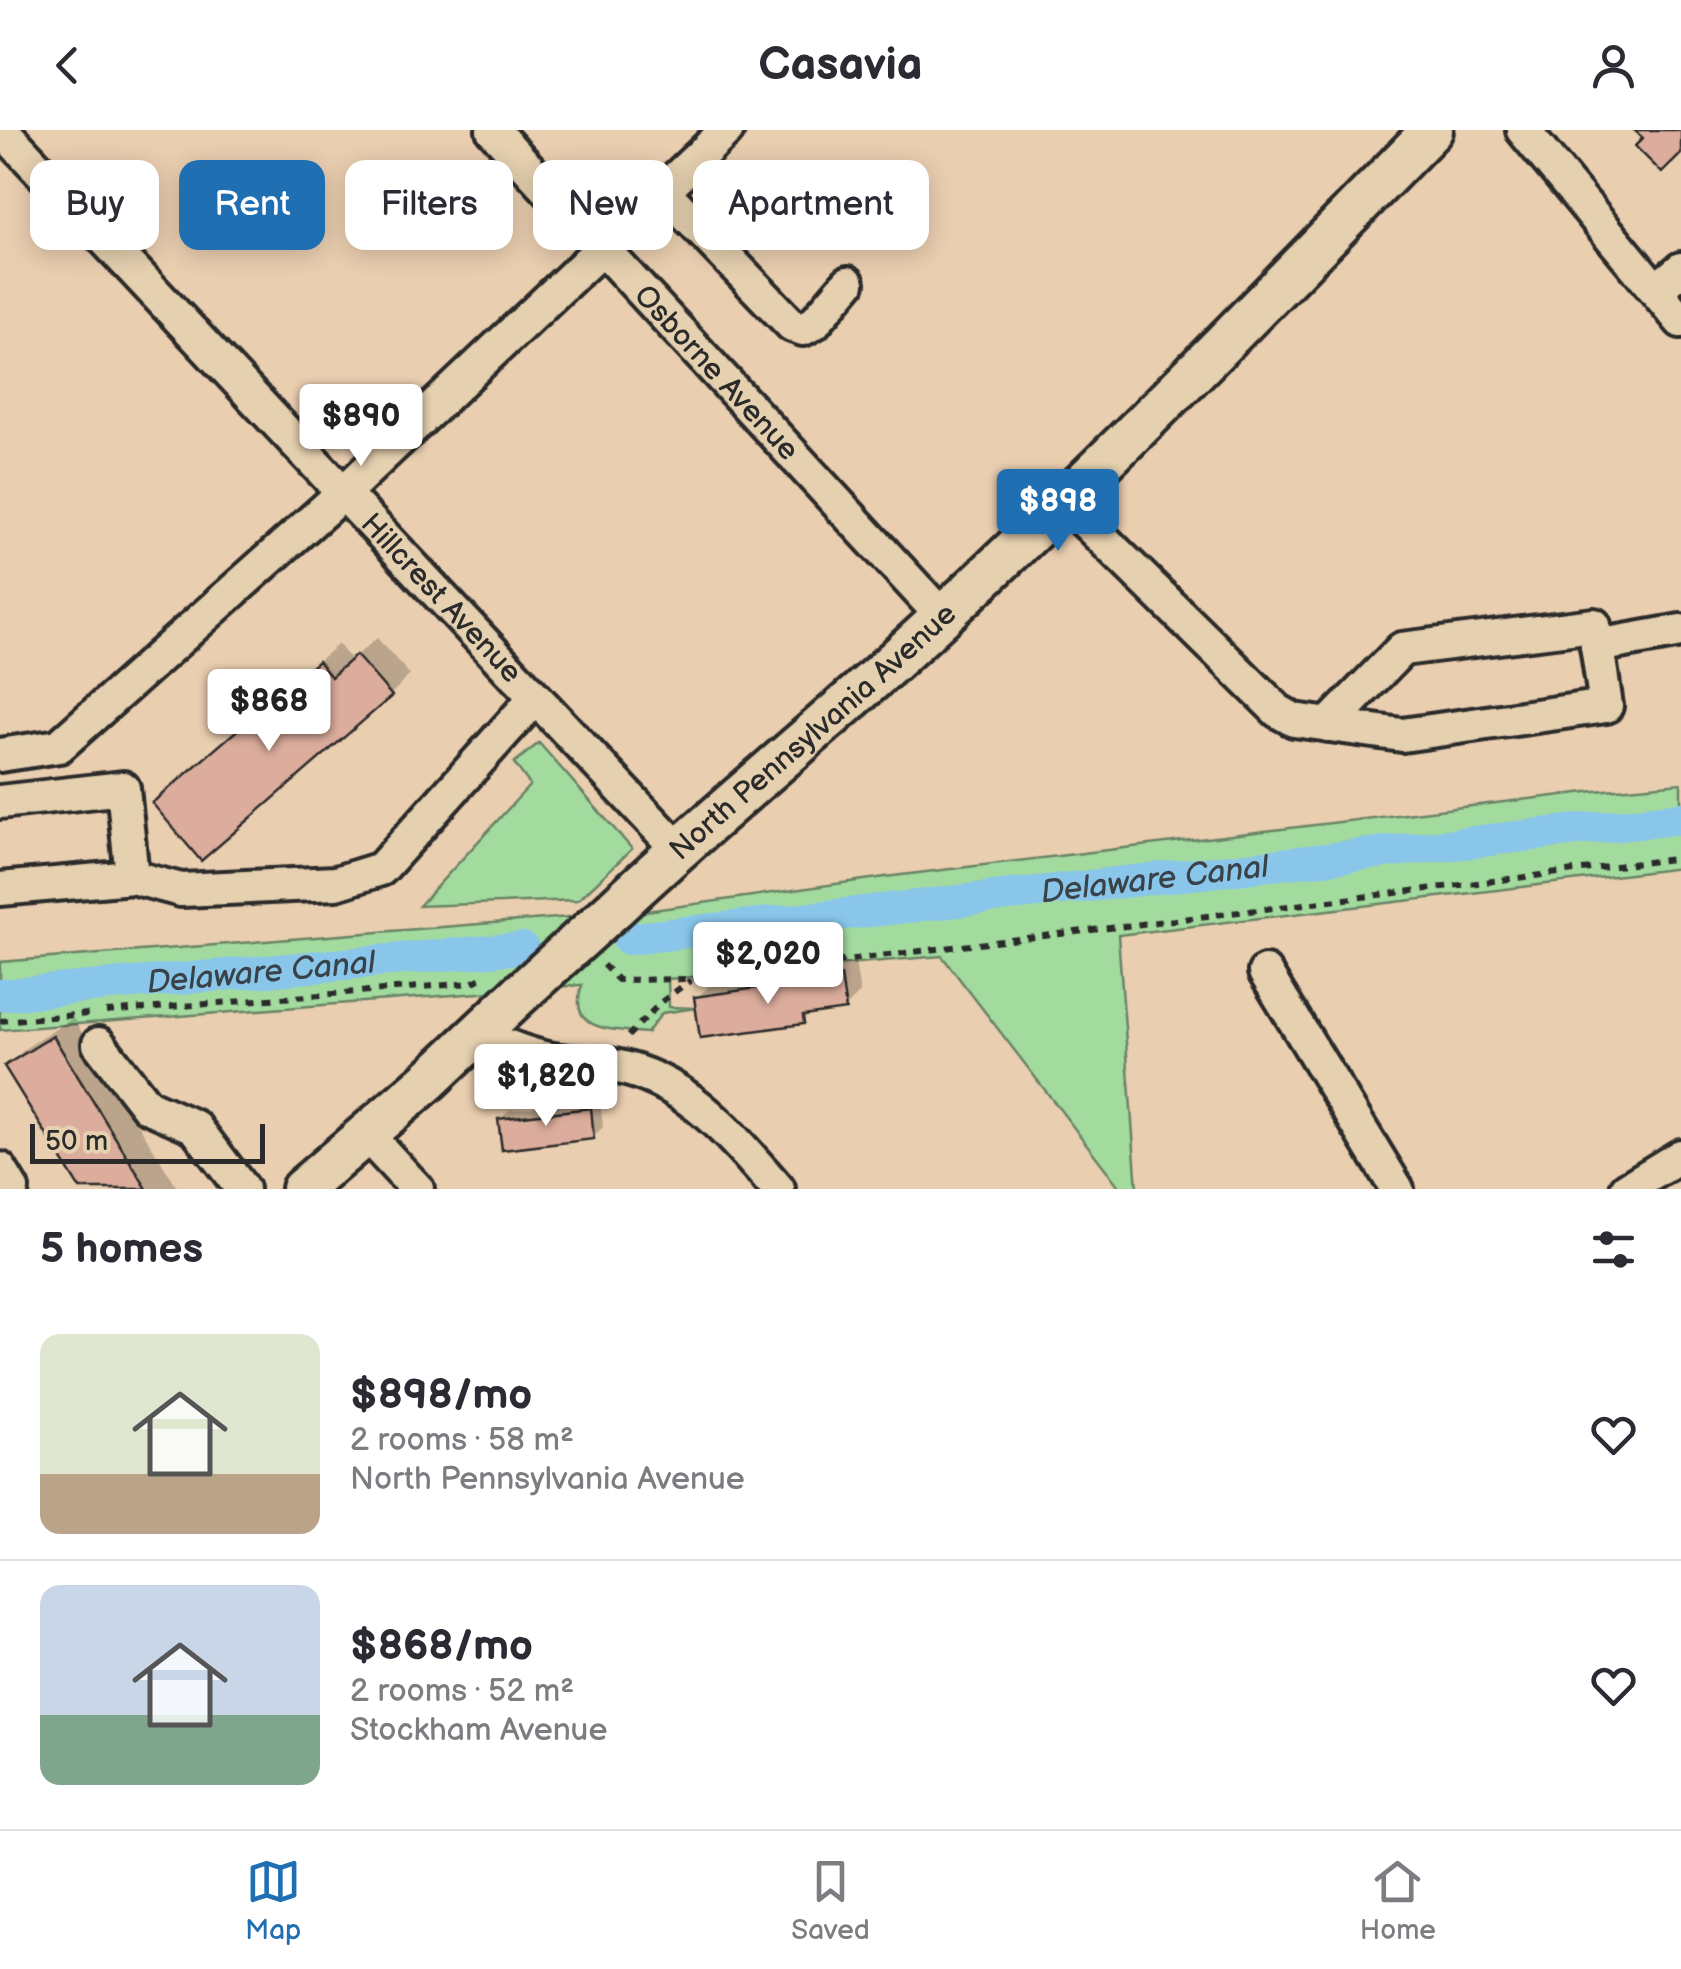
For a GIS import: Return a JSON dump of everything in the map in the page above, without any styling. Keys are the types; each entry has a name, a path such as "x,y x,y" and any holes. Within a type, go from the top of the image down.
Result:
{"main road":[{"name":"North Pennsylvania Avenue","path":"302,1189 479,1034 512,984 614,908 942,616 1172,398 1432,130"}],"street":[{"name":"Hillcrest Avenue","path":"2,130 678,849"},
{"name":"Osborne Avenue","path":"493,130 533,173"},
{"path":"673,181 727,130"},
{"path":"1523,130 1668,280 1681,321"},
{"path":"673,201 792,326 803,329 814,323 848,282"},
{"path":"0,755 59,746 342,494 600,250"},
{"name":"Osborne Avenue","path":"606,250 942,616"},
{"path":"1064,501 1278,711 1294,720 1328,725 1402,735 1606,706 1594,625 1402,649 1328,725"},
{"path":"1597,646 1681,631"},
{"path":"0,889 132,876 181,890 336,883 381,870 535,698"},
{"path":"0,802 123,788 132,876"},
{"path":"1266,972 1398,1189"},
{"path":"479,1034 518,1052 652,1076 686,1095 716,1120 778,1189"},
{"path":"99,1044 147,1106 195,1126 242,1189"},
{"path":"366,1134 417,1189"},
{"path":"1626,1189 1681,1156"},
{"path":"0,1169 12,1189"}],"path":[{"path":"602,965 618,980 692,979 1681,858"},
{"path":"0,1021 471,983 484,976 512,984"},
{"path":"628,1036 692,979"}],"green space":[{"path":"539,743 632,849 578,900 419,906 530,785 514,763"},
{"path":"1681,783 1681,868 1118,935 1137,1189 1121,1189 942,956 668,979 669,1007 696,1008 662,1013 647,1033 608,1029 587,1020 579,1001 582,985 0,1030 0,962 646,911 885,877"}],"building":[{"path":"1634,130 1681,130 1681,154 1662,173 1635,146 1643,138"},
{"path":"356,655 392,696 201,861 152,803 318,661 331,677"},
{"path":"841,976 846,1010 803,1016 804,1024 700,1038 694,997"},
{"path":"53,1036 147,1189 80,1189 4,1066"},
{"path":"591,1108 594,1139 502,1150 498,1119"}],"waterway":[{"name":"Delaware Canal","path":"628,939 1681,818"},
{"name":"Delaware Canal","path":"0,995 523,948"}]}
